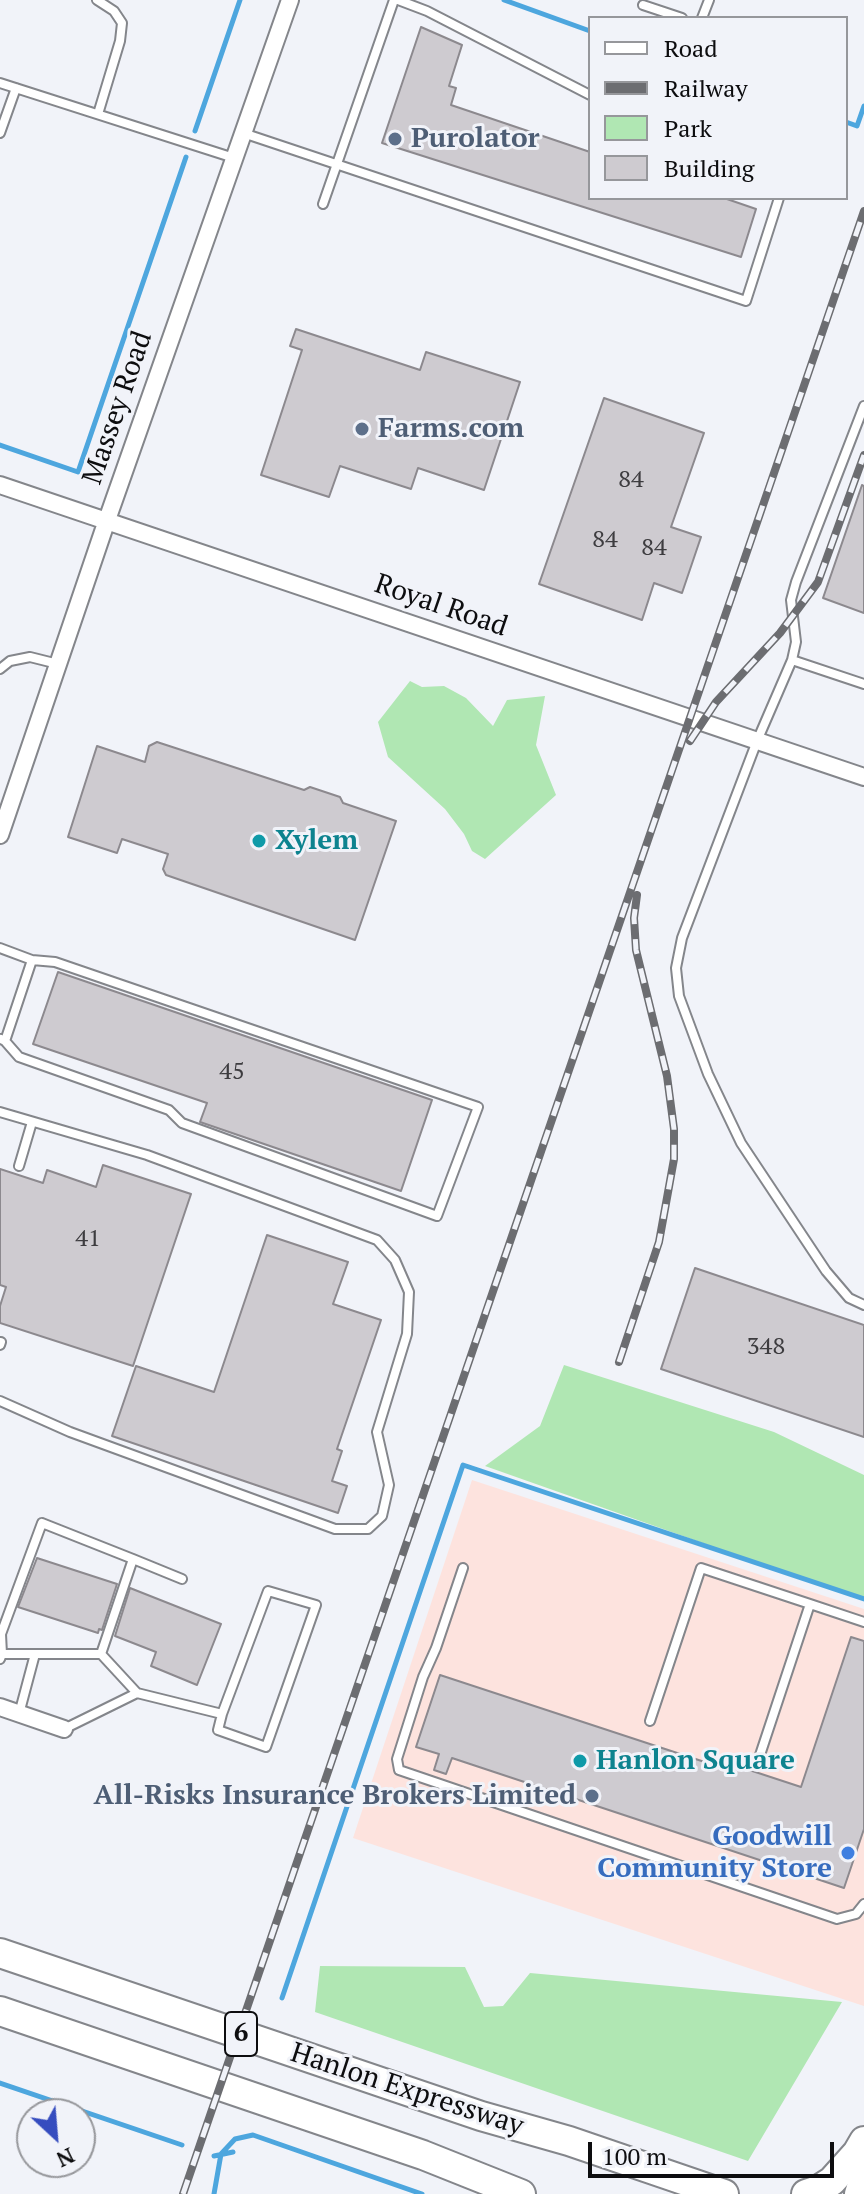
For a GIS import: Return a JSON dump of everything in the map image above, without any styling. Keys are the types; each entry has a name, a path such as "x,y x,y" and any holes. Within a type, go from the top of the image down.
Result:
{"highway":[{"name":"Hanlon Expressway","path":"0,1953 481,2116 569,2141 724,2194"},
{"name":"Hanlon Expressway","path":"0,2011 423,2155 521,2194"},
{"path":"806,2194 832,2181 864,2141"}],"main road":[{"path":"858,2194 864,2175"}],"street":[{"name":"Massey Road","path":"0,835 290,0"},
{"name":"Royal Road","path":"0,485 864,777"},
{"path":"0,1707 64,1729"}],"lane":[{"path":"97,0 114,11 122,23 120,41 98,114"},
{"path":"323,204 396,0 427,11 588,94"},
{"path":"643,5 676,16"},
{"path":"0,83 234,158"},
{"path":"0,133 16,88"},
{"path":"243,133 746,301 778,200"},
{"path":"864,406 796,582 791,600 796,642 792,660 757,741 682,938 676,968 679,996 708,1074 741,1143 826,1271 849,1298 864,1305"},
{"path":"0,669 10,661 30,657 58,664"},
{"path":"792,660 864,684"},
{"path":"0,948 32,960 55,962 478,1107 437,1216 182,1123 169,1110 19,1057 2,1040 32,960"},
{"path":"0,1112 147,1155 377,1240 395,1260 409,1292 407,1334 377,1432 389,1485 382,1516 368,1529 335,1529 70,1432 0,1401"},
{"path":"19,1166 32,1122"},
{"path":"182,1579 42,1523 1,1634 1,1657 101,1654 137,1693 222,1714"},
{"path":"101,1654 133,1559"},
{"path":"463,1568 397,1759 399,1770 837,1919 856,1914 864,1904"},
{"path":"650,1721 701,1568 864,1622"},
{"path":"268,1591 316,1605 266,1747 218,1730 222,1714 268,1591"},
{"path":"759,1758 810,1604"},
{"path":"19,1714 35,1654"},
{"path":"64,1729 137,1693"}],"shaded area":[{"path":"472,1480 864,1609 864,2006 353,1838"}],"green space":[{"path":"410,681 422,687 444,686 466,698 493,726 507,700 545,696 536,745 556,795 485,859 472,851 464,834 445,809 388,757 378,722"},
{"path":"564,1365 774,1432 864,1475 864,1600 485,1466 540,1426"},
{"path":"320,1966 465,1967 484,2007 503,2006 530,1973 842,2002 748,2161 315,2012"}],"building":[{"name":"Purolator","path":"421,27 462,45 449,86 456,88 451,105 588,151 588,200 730,200 756,209 741,257 382,143"},
{"path":"296,329 420,370 426,352 520,382 484,490 418,468 411,489 340,466 329,497 261,475 302,350 290,346"},
{"path":"604,398 704,433 671,527 701,537 682,593 654,583 642,620 539,584"},
{"path":"864,486 864,613 823,598"},
{"name":"Xylem","path":"157,742 304,790 310,787 340,797 343,803 396,821 355,940 166,875 163,869 168,854 122,839 117,853 68,837 97,746 145,762 149,746"},
{"path":"58,972 432,1100 401,1191 200,1122 207,1103 33,1044"},
{"path":"103,1165 191,1194 133,1366 0,1323 0,1306 6,1287 0,1285 0,1169 43,1183 47,1170 96,1187"},
{"path":"267,1235 348,1262 333,1304 381,1320 337,1449 342,1451 332,1481 347,1486 338,1513 112,1436 136,1366 214,1392"},
{"path":"695,1268 864,1325 864,1437 661,1369"},
{"path":"37,1558 117,1584 102,1630 99,1629 98,1633 18,1607"},
{"path":"130,1588 221,1624 197,1685 151,1666 156,1652 115,1636"},
{"name":"Hanlon Square","path":"851,1637 864,1641 864,1829 844,1888 452,1758 446,1774 434,1770 439,1754 416,1747 440,1675 729,1770 731,1764 801,1787"}],"waterway":[{"path":"195,131 240,0"},
{"path":"504,0 588,30"},
{"path":"848,123 857,126 864,106"},
{"path":"0,445 78,472 186,157"},
{"path":"282,1998 463,1465 864,1599"},
{"path":"0,2083 182,2145"},
{"path":"214,2194 221,2154 235,2139 253,2135 422,2194"},
{"path":"214,2156 233,2152"}],"railway":[{"path":"183,2194 864,211"},
{"path":"690,741 716,702 780,633 818,582 864,455"},
{"path":"619,1362 659,1242 674,1159 674,1129 667,1076 636,950 634,918 637,895"}],"place":[{"name":"Purolator","path":"395,139"},
{"name":"Farms.com","path":"362,429"},
{"name":"Xylem","path":"259,841"},
{"name":"Hanlon Square","path":"580,1761"},
{"name":"All-Risks Insurance Brokers Limited","path":"592,1796"},
{"name":"Goodwill Community Store","path":"848,1853"}]}
